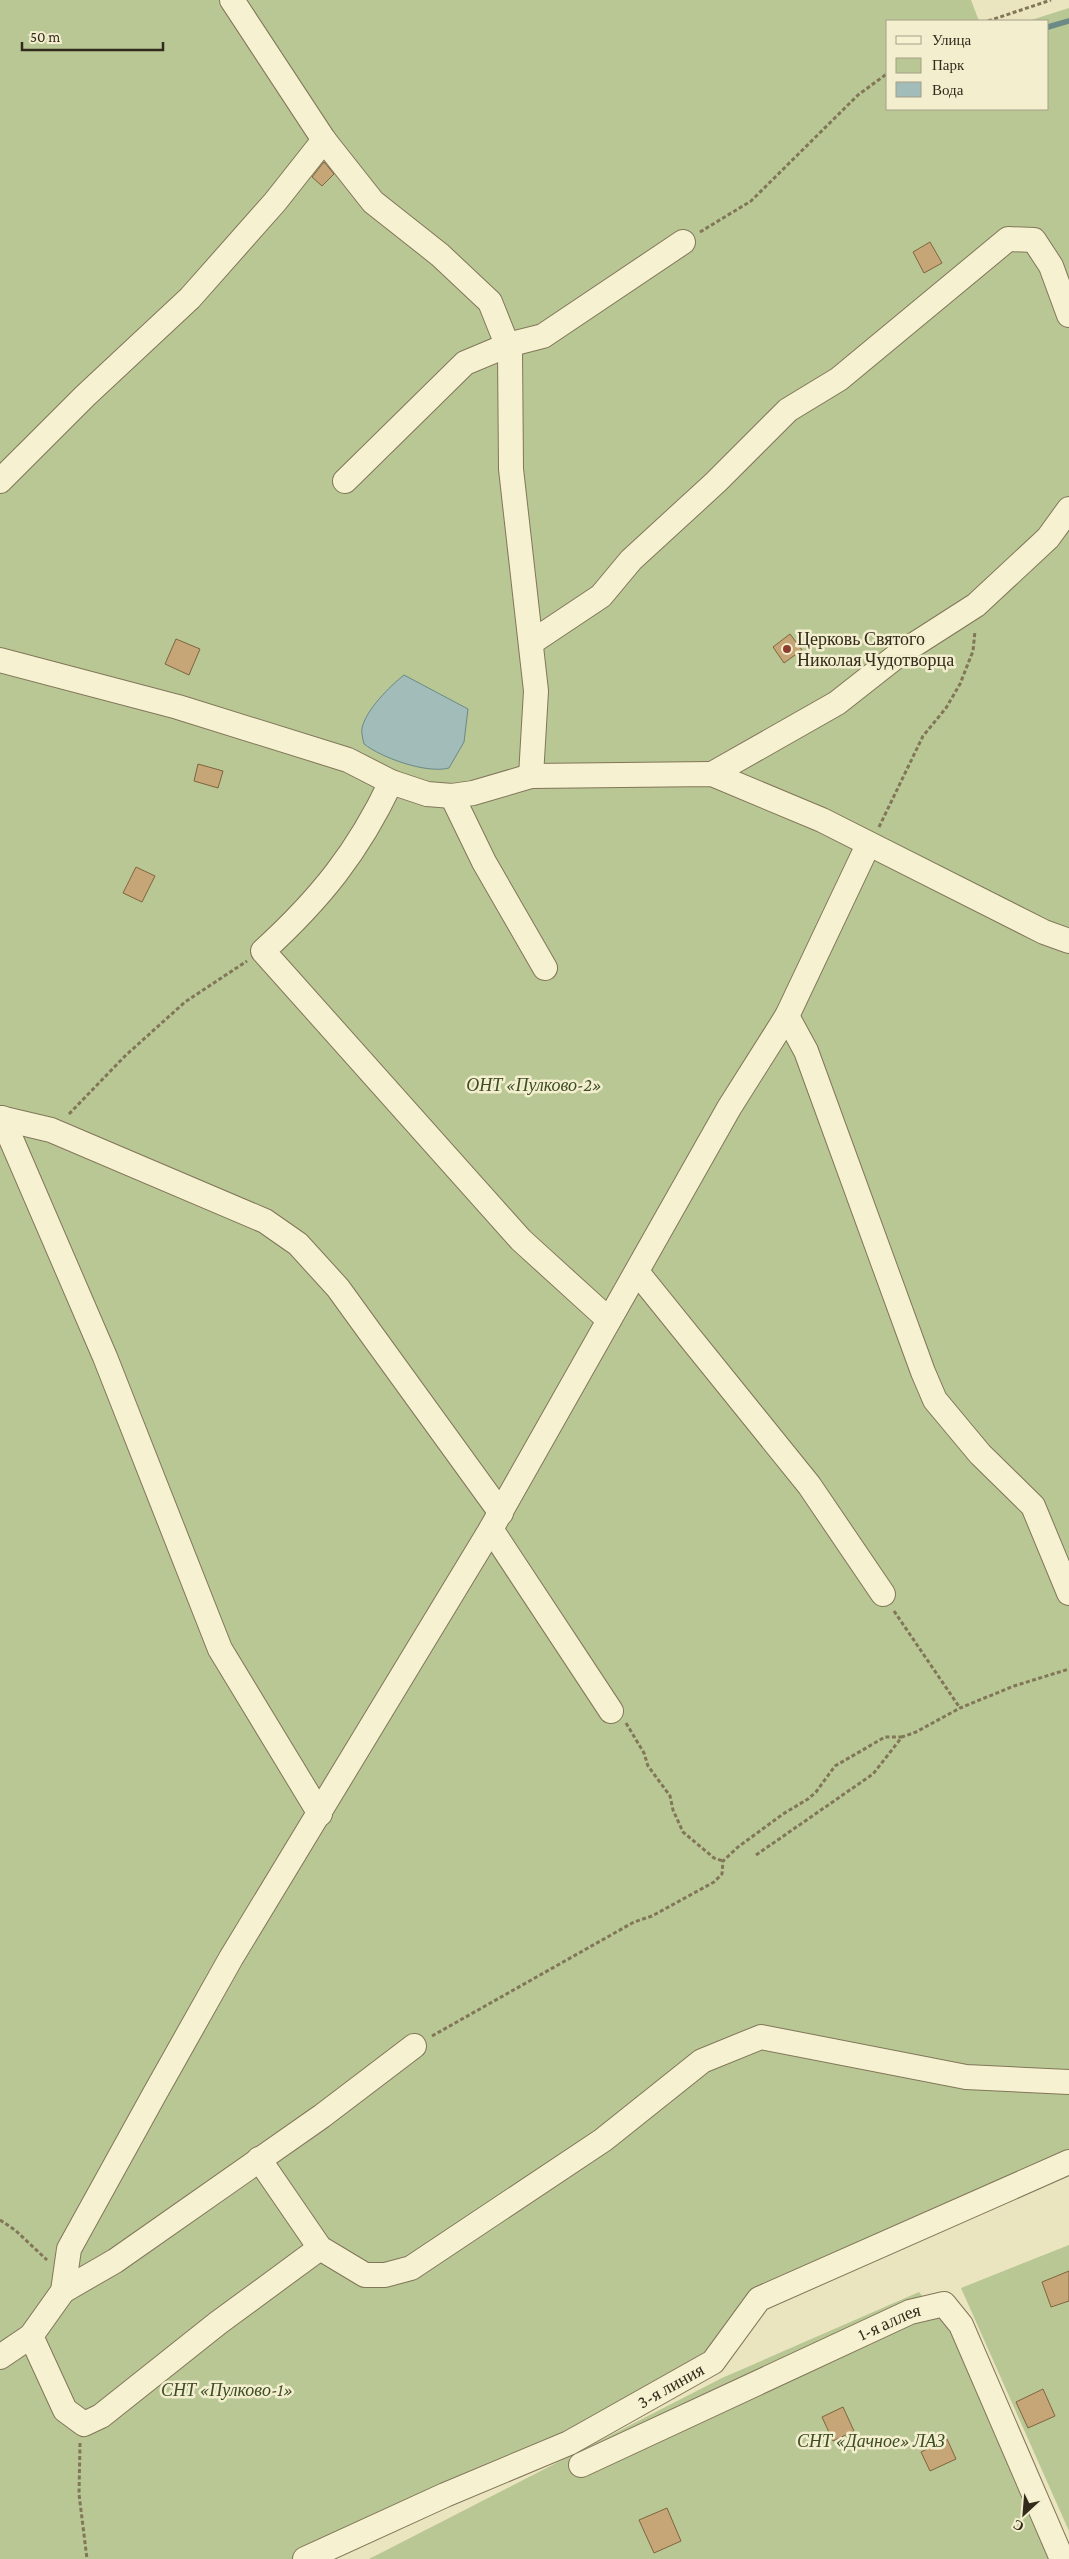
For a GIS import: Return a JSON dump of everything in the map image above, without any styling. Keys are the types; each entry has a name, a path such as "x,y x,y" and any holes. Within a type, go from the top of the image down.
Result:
{"street":[{"path":"232,0 324,140 373,202 440,255 490,302 508,345 510,352 511,468 536,691 531,776"},
{"path":"0,481 85,396 190,298 275,202 324,140"},
{"path":"532,642 601,596 631,560 716,482 788,410 839,379 1008,239 1034,240 1051,266 1069,315"},
{"path":"345,481 465,363 508,345 543,336 683,242"},
{"path":"712,774 837,703 898,655 976,605 1048,538 1069,509"},
{"path":"0,660 178,707 348,760 391,782 427,794 452,796 472,793 531,776 712,774 822,820 868,845 1044,932 1069,941"},
{"path":"391,782 372,822 347,861 300,917 262,951 521,1240 609,1320"},
{"path":"452,796 484,862 545,968"},
{"path":"0,2357 31,2336 64,2284 68,2249 231,1958 496,1521 730,1108 787,1016 868,845"},
{"path":"787,1016 806,1051 923,1372 935,1400 980,1454 1033,1506 1069,1593"},
{"path":"1,1118 51,1130 265,1221 298,1244 338,1288 496,1521 611,1711"},
{"path":"1,1118 105,1357 220,1648 320,1814"},
{"path":"637,1272 809,1485 883,1594"},
{"path":"259,2159 320,2248 365,2275 385,2275 411,2268 603,2140 702,2061 761,2037 966,2077 1069,2082"},
{"path":"64,2284 115,2261 330,2110 414,2046"},
{"name":"3-я линия","path":"305,2559 445,2495 569,2443 713,2362 759,2299 1069,2162"},
{"path":"31,2336 65,2410 84,2424 101,2416 218,2324 320,2248"},
{"name":"1-я аллея","path":"581,2465 910,2312 944,2304 961,2325 1062,2559"}],"path":[{"path":"991,20 1051,0"},
{"path":"683,242 751,201 858,95 886,74"},
{"path":"868,845 883,819 891,798 923,736 949,704 968,666 973,652 976,605"},
{"path":"51,1130 74,1110 125,1056 185,1002 262,951"},
{"path":"883,1594 960,1708"},
{"path":"414,2046 626,1926 652,1916 714,1882 722,1874 723,1861 738,1847 783,1814 808,1799 816,1792 835,1766 884,1737 902,1736 916,1732 960,1708 1014,1686 1069,1669"},
{"path":"611,1711 629,1727 638,1742 648,1766 670,1796 673,1810 682,1832 714,1858 723,1861"},
{"path":"756,1855 873,1774 902,1736"},
{"path":"0,2220 15,2230 64,2284"},
{"path":"84,2424 80,2441 79,2494 87,2559"}],"green space":[{"name":"ОНТ «Пулково-2»","path":"0,0 971,0 979,20 886,20 886,110 1049,110 1049,20 1031,20 1069,8 1069,2162 759,2299 713,2362 303,2559 0,2559"},
{"path":"1069,2245 1069,2531 961,2288"},
{"name":"СНТ «Дачное» ЛАЗ","path":"919,2292 952,2333 1056,2559 369,2559 722,2378"}],"water":[{"path":"404,675 468,709 464,742 449,768 429,769 405,764 364,744 362,728 368,714 392,685"}],"building":[{"path":"324,162 334,174 322,186 312,177"},
{"path":"930,242 942,263 924,273 913,252"},
{"name":"Церковь Святого Николая Чудотворца","path":"790,634 802,650 784,663 773,647"},
{"path":"176,639 200,649 189,675 165,664"},
{"path":"198,764 223,771 218,788 194,781"},
{"path":"136,867 155,876 142,902 123,893"},
{"path":"1069,2271 1069,2301 1051,2307 1042,2282"},
{"path":"1043,2389 1055,2416 1028,2428 1016,2402"},
{"path":"843,2407 854,2431 833,2441 822,2417"},
{"path":"947,2439 956,2459 930,2471 921,2452"},
{"path":"667,2508 681,2541 654,2553 639,2520"}],"waterway":[{"path":"1049,27 1069,21"}],"place":[{"name":"Церковь Святого Николая Чудотворца","path":"787,649"}],"park label":[{"name":"СНТ «Пулково-1»","path":"227,2390"}]}
